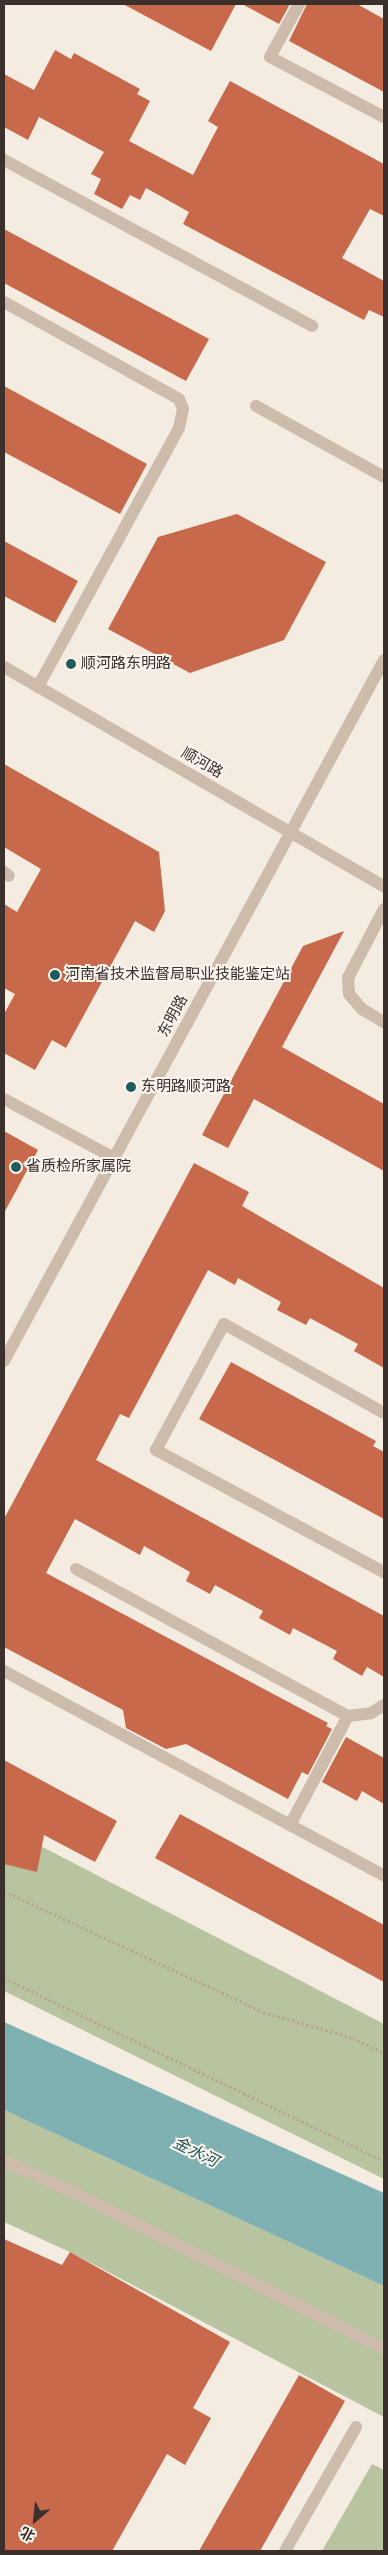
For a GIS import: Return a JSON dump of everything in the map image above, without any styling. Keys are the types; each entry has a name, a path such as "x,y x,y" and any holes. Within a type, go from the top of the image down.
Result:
{"street":[{"path":"299,4 270,57 384,117"},
{"path":"4,160 312,326"},
{"path":"4,302 179,398 183,409 179,428 38,687"},
{"path":"256,406 384,477"},
{"name":"东明路","path":"4,1361 384,660"},
{"name":"顺河路","path":"4,667 384,886"},
{"path":"384,909 348,978 349,994 362,1010 384,1022"},
{"path":"4,1099 114,1158"},
{"path":"384,1414 224,1324 156,1450 384,1572"},
{"path":"76,1569 348,1716 371,1713 384,1705"},
{"path":"4,1671 384,1876"},
{"path":"290,1825 348,1716"},
{"path":"4,2161 75,2193 384,2349"},
{"path":"285,2551 356,2427"}],"path":[{"path":"4,1891 263,2012 353,2038 384,2053"},
{"path":"4,1978 384,2161"}],"green space":[{"path":"4,1827 384,2024 384,2179 4,1991"},
{"path":"4,2110 384,2286 384,2417 70,2252 4,2222"},
{"path":"372,2464 384,2470 384,2551 322,2551"}],"water":[{"name":"金水河","path":"4,2022 384,2193 384,2286 4,2110"}],"building":[{"path":"123,4 236,4 211,51"},
{"path":"242,4 290,4 279,24"},
{"path":"307,4 357,4 384,19 384,92 289,41"},
{"path":"55,50 71,59 74,53 140,89 137,94 150,101 129,141 193,175 218,127 208,121 230,81 384,164 384,216 370,209 342,258 384,281 384,317 369,310 364,320 183,224 189,212 146,188 140,200 130,195 122,209 94,194 101,179 91,174 104,152 39,117 28,140 4,127 4,74 34,90"},
{"path":"4,229 209,339 186,381 4,283"},
{"path":"4,386 147,464 120,514 4,452"},
{"path":"237,514 326,562 284,640 190,673 108,629 158,537"},
{"path":"4,541 78,581 55,623 4,596"},
{"path":"4,764 159,852 165,911 154,932 135,921 66,1048 52,1040 35,1070 4,1053 4,1014 15,994 4,988 4,904 17,912 41,869 4,847"},
{"path":"344,931 282,1047 384,1104 384,1171 254,1099 228,1148 202,1135 303,946"},
{"name":"省质检所家属院","path":"4,1131 38,1150 4,1213"},
{"path":"194,1163 249,1192 242,1206 384,1288 384,1368 354,1351 358,1344 310,1318 306,1325 277,1310 281,1302 238,1278 235,1285 208,1270 129,1418 120,1414 96,1460 384,1616 384,1677 367,1667 362,1676 333,1659 337,1651 293,1628 290,1635 259,1618 263,1611 215,1585 210,1594 186,1581 190,1572 144,1546 140,1555 75,1519 46,1573 328,1723 326,1726 332,1729 308,1775 302,1772 288,1799 186,1744 166,1749 126,1728 123,1710 4,1647 4,1519"},
{"path":"231,1362 376,1441 373,1446 384,1452 384,1519 199,1419"},
{"path":"346,1737 384,1758 384,1804 362,1791 357,1801 322,1782"},
{"path":"4,1760 117,1821 95,1862 44,1835 37,1872 4,1864"},
{"path":"180,1814 384,1925 384,1982 155,1858"},
{"path":"4,2239 62,2265 70,2252 230,2342 193,2408 211,2418 185,2465 167,2454 112,2551 4,2551"},
{"path":"299,2375 345,2401 260,2551 199,2551"}],"place":[{"name":"顺河路东明路","path":"71,664"},
{"name":"河南省技术监督局职业技能鉴定站","path":"55,975"},
{"name":"东明路顺河路","path":"131,1087"},
{"name":"省质检所家属院","path":"16,1167"}]}
